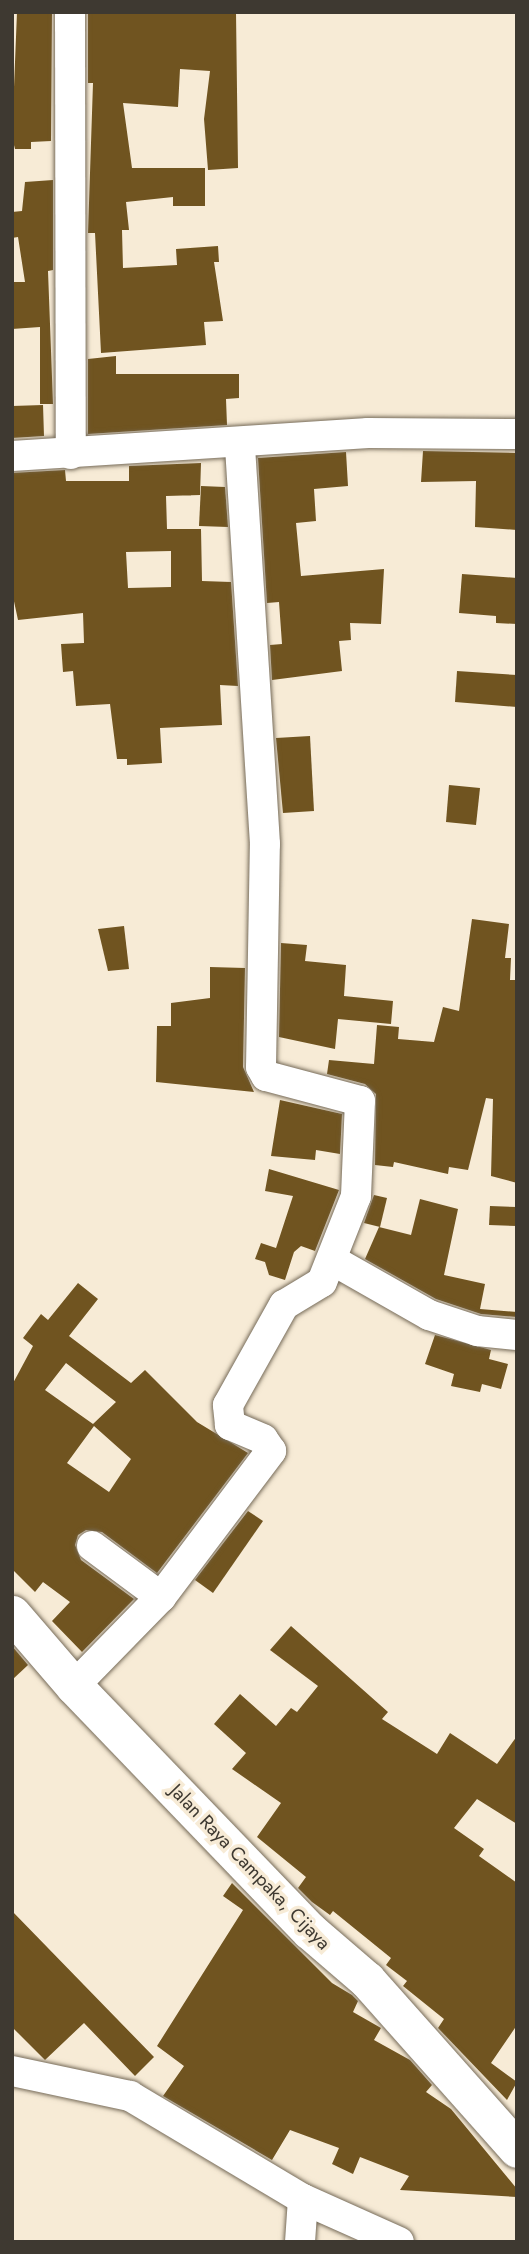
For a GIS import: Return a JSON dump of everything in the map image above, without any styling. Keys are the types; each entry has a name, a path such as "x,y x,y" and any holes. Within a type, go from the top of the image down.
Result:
{"main road":[{"name":"Jalan Raya Campaka, Cijaya","path":"12,1614 74,1686 310,1931 367,1980 517,2149"}],"street":[{"path":"69,12 71,454"},
{"path":"12,456 240,444 368,433 517,434"},
{"path":"74,1686 161,1597 271,1451 263,1439 230,1425 228,1405 284,1306 322,1282 334,1262 356,1196 362,1106 358,1098 266,1076 261,1067 265,844 240,444"},
{"path":"334,1262 429,1315 477,1331 517,1335"},
{"path":"92,1546 161,1597"},
{"path":"12,2071 130,2096 303,2199 399,2242"},
{"path":"300,2242 303,2199"}],"building":[{"path":"17,12 52,12 51,141 31,142 31,149 15,149 12,137"},
{"path":"88,12 236,12 238,168 208,170 204,119 210,71 180,69 178,107 123,103 132,168 205,168 205,206 173,206 173,197 126,202 129,230 122,230 123,268 177,265 176,249 218,246 219,262 214,262 223,321 204,322 206,345 101,353 95,233 88,233 93,83 88,83"},
{"path":"53,180 53,270 48,271 53,404 40,404 40,327 12,329 12,282 25,282 18,237 12,238 12,212 22,211 25,182"},
{"path":"116,356 116,374 239,374 239,398 226,399 227,425 88,434 88,359"},
{"path":"43,405 44,436 12,438 12,406"},
{"path":"423,451 517,453 517,530 475,527 476,481 421,482"},
{"path":"346,452 348,486 314,489 316,521 296,523 301,576 384,569 381,624 350,623 351,640 339,641 342,671 272,680 270,645 282,644 279,602 267,603 258,458"},
{"path":"201,463 200,495 166,496 167,529 201,529 202,581 231,582 238,686 220,685 222,725 160,728 162,763 127,765 127,759 117,759 110,704 76,706 73,671 63,672 61,644 84,643 83,613 18,620 12,592 12,473 65,470 66,481 129,481 129,466","holes":["171,551 171,587 128,588 126,552"]},
{"path":"201,486 225,487 228,527 199,526"},
{"path":"462,574 517,578 517,624 496,623 496,616 459,613"},
{"path":"457,671 517,675 517,707 455,702"},
{"path":"310,736 314,811 283,813 276,738"},
{"path":"449,785 480,788 476,825 446,822"},
{"path":"472,919 509,924 505,958 511,958 510,980 517,980 517,1183 491,1176 493,1099 486,1098 468,1170 449,1167 448,1174 394,1162 393,1167 375,1165 376,1094 365,1084 327,1074 329,1060 374,1064 377,1025 399,1027 398,1039 434,1042 443,1007 459,1011"},
{"path":"124,926 129,969 108,971 98,929"},
{"path":"281,943 307,945 305,961 346,965 344,996 393,1001 391,1024 338,1019 335,1049 279,1037"},
{"path":"210,967 245,968 243,1067 254,1092 156,1082 157,1026 171,1026 171,1003 210,998"},
{"path":"280,1100 342,1114 340,1154 316,1150 315,1160 271,1156"},
{"path":"269,1169 339,1190 315,1251 301,1246 294,1252 285,1280 269,1275 265,1262 255,1259 261,1243 276,1248 293,1196 265,1191"},
{"path":"374,1195 387,1198 380,1227 364,1223"},
{"path":"420,1199 458,1209 444,1275 485,1284 480,1309 517,1312 517,1317 481,1314 436,1299 365,1259 379,1227 411,1235"},
{"path":"490,1206 517,1207 517,1226 489,1225"},
{"path":"78,1283 98,1299 69,1336 131,1383 145,1370 197,1422 248,1453 157,1573 102,1532 86,1530 78,1535 75,1545 81,1560 134,1599 82,1652 52,1621 70,1602 43,1582 35,1592 12,1569 12,1385 33,1346 23,1338 41,1314 48,1320","holes":["66,1363 116,1402 93,1424 45,1390","94,1426 131,1459 109,1492 67,1463"]},
{"path":"435,1335 491,1350 489,1359 508,1364 501,1389 482,1384 480,1392 451,1386 454,1374 425,1364"},
{"path":"248,1511 263,1521 213,1593 195,1580"},
{"path":"291,1626 388,1712 382,1719 437,1754 450,1733 497,1764 517,1736 517,1824 477,1799 454,1828 484,1849 479,1856 517,1883 517,2025 491,2063 517,2082 507,2100 438,2028 444,2019 403,1986 407,1981 386,1965 391,1958 333,1911 330,1915 312,1902 298,1888 306,1877 257,1837 281,1803 232,1769 246,1753 214,1724 240,1694 276,1726 291,1708 297,1712 318,1686 270,1650"},
{"path":"12,1646 28,1665 12,1680"},
{"path":"232,1883 332,1983 358,2001 353,2012 381,2028 374,2040 410,2060 432,2085 426,2092 451,2109 517,2189 517,2197 400,2190 409,2176 360,2157 353,2174 332,2164 339,2148 290,2130 272,2160 163,2096 184,2066 157,2046 243,1910 223,1896"},
{"path":"12,1911 154,2057 135,2076 84,2023 45,2060 12,2027"}]}
